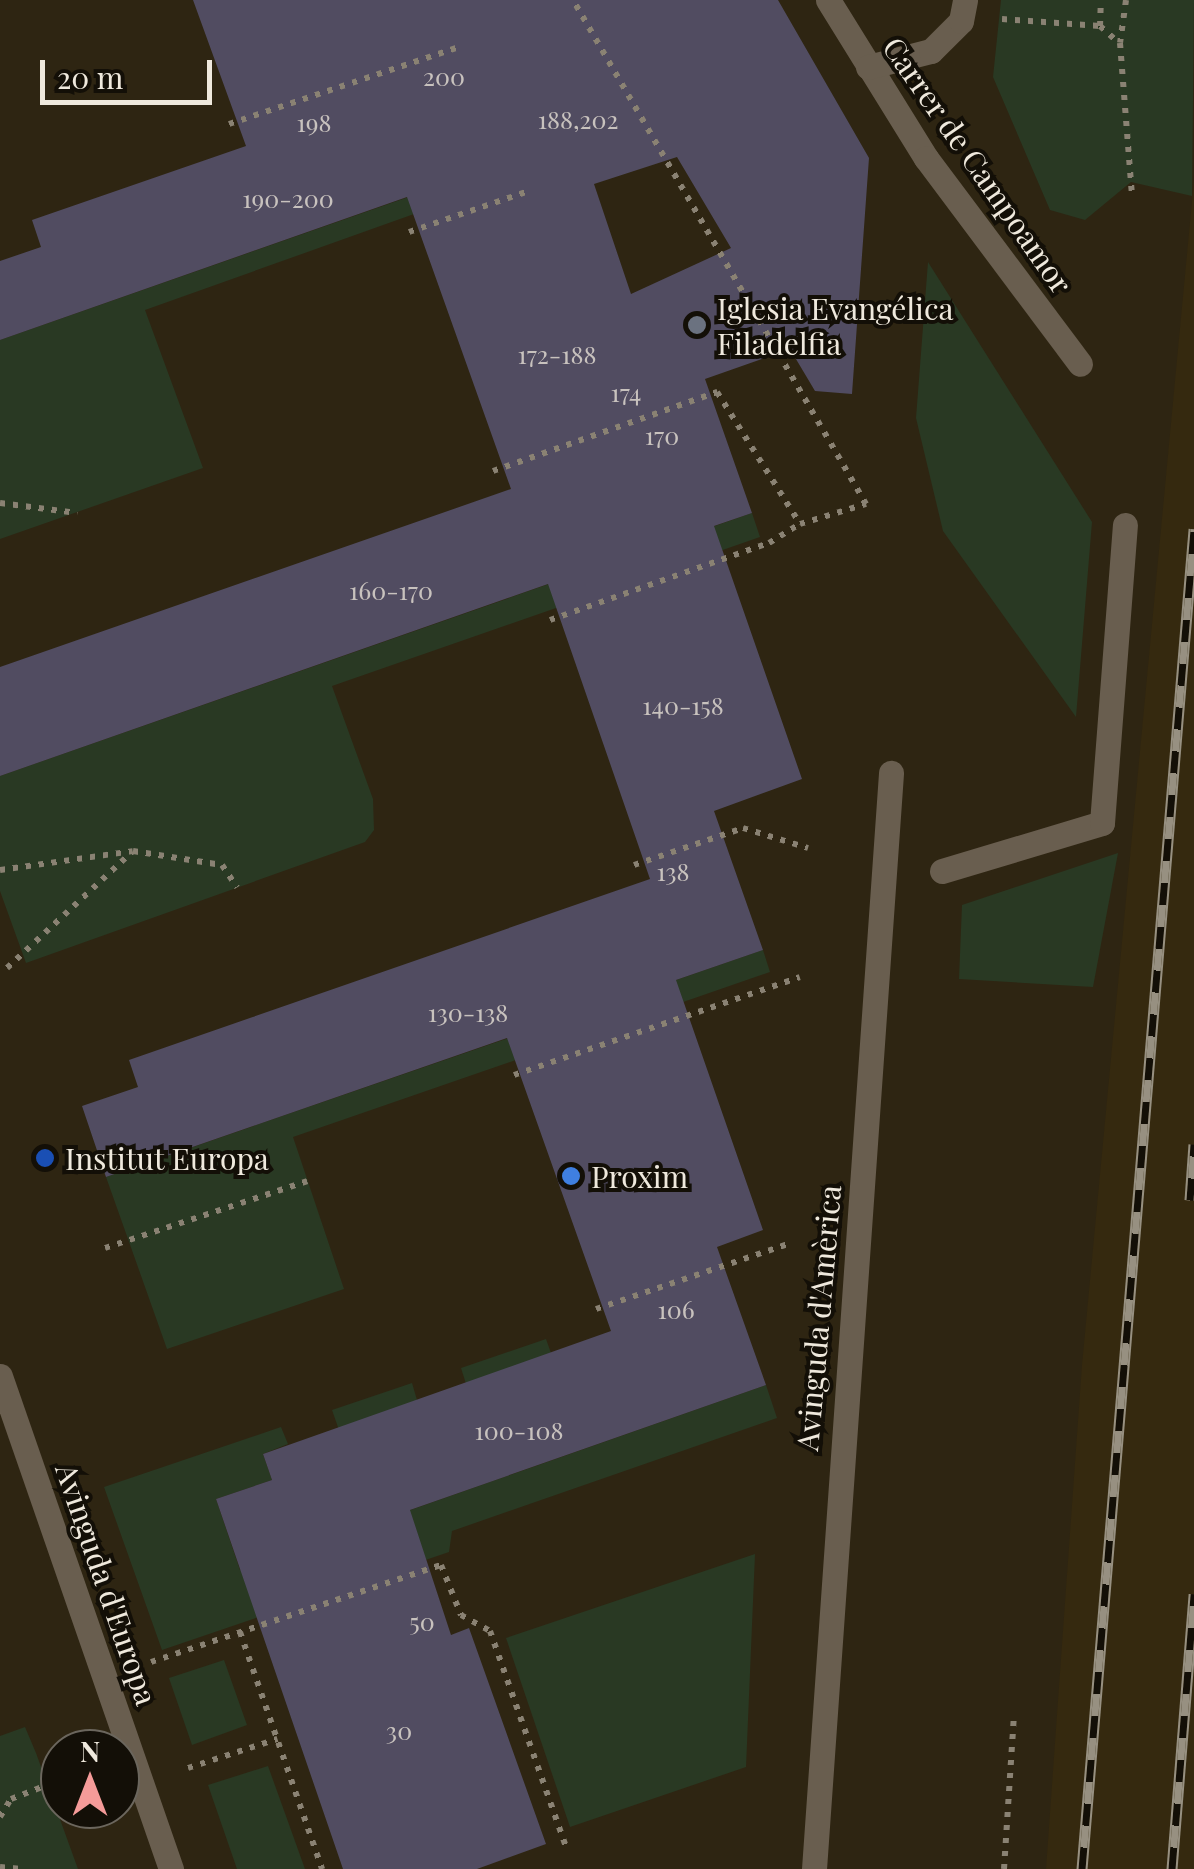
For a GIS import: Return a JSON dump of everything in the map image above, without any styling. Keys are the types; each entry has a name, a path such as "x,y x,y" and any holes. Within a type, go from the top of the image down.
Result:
{"street":[{"name":"Carrer de Campoamor","path":"828,0 868,67 1080,364"},
{"path":"868,67 931,51 961,21 966,0"},
{"path":"942,871 1102,824 1125,525"},
{"name":"Avinguda d'Amèrica","path":"814,1869 891,772"},
{"name":"Avinguda d'Europa","path":"0,1376 171,1869"}],"path":[{"path":"550,620 770,543 800,524 866,504 572,0"},
{"path":"1100,26 1101,0"},
{"path":"1126,0 1120,43 1132,194"},
{"path":"996,18 1100,26 1120,43"},
{"path":"229,124 459,47"},
{"path":"410,232 526,192"},
{"path":"492,471 717,392 800,524"},
{"path":"0,503 77,512"},
{"path":"634,865 744,828 808,848"},
{"path":"7,968 133,851"},
{"path":"0,870 133,851 222,865 237,887"},
{"path":"514,1075 800,977"},
{"path":"105,1248 308,1181"},
{"path":"596,1309 788,1244"},
{"path":"151,1662 441,1565 461,1615 490,1631 566,1847"},
{"path":"240,1632 322,1869"},
{"path":"1004,1869 1014,1716"},
{"path":"188,1768 277,1739"},
{"path":"0,1817 11,1799 40,1788"},
{"path":"0,1868 22,1869"}],"shaded area":[{"path":"1194,180 1194,1869 1046,1869 1082,1365"}],"green space":[{"path":"1001,0 1194,0 1192,196 1131,182 1085,220 1050,210 993,77"},
{"path":"534,153 540,169 145,310 203,468 0,539 0,340"},
{"path":"928,262 1092,522 1076,717 943,531 916,418"},
{"path":"752,513 760,537 332,686 373,799 374,830 365,842 26,963 0,891 0,776"},
{"path":"1118,853 1093,987 959,979 962,905"},
{"path":"763,950 770,972 293,1137 344,1289 167,1349 106,1177"},
{"path":"546,1339 551,1353 474,1409 461,1368"},
{"path":"412,1383 417,1400 347,1453 332,1410"},
{"path":"766,1385 777,1418 452,1531 449,1552 162,1650 104,1487 281,1427 288,1444 263,1454 272,1480 216,1499 240,1570"},
{"path":"755,1554 746,1767 570,1827 506,1638"},
{"path":"224,1660 247,1725 192,1745 169,1678"},
{"path":"25,1727 40,1764 40,1829 64,1829 78,1869 0,1869 0,1736"},
{"path":"268,1766 305,1869 237,1869 208,1785"}],"building":[{"path":"193,0 778,0 869,158 852,394 815,391 790,349 705,379 752,513 714,526 802,779 714,811 763,950 676,980 763,1230 717,1247 766,1385 410,1510 451,1635 469,1628 546,1844 477,1869 343,1869 216,1499 272,1480 263,1454 611,1331 507,1038 106,1177 82,1106 138,1087 129,1060 650,879 548,584 0,776 0,667 511,489 407,197 0,340 0,261 41,247 32,220 246,146","holes":["677,157 731,248 631,294 594,184"]}],"railway":[{"path":"1082,1869 1194,529"},
{"path":"1190,1200 1194,1144"},
{"path":"1172,1869 1194,1594"}],"place":[{"name":"Iglesia Evangélica Filadelfia","path":"697,325"},
{"name":"Institut Europa","path":"45,1158"},
{"name":"Proxim","path":"571,1176"}]}
